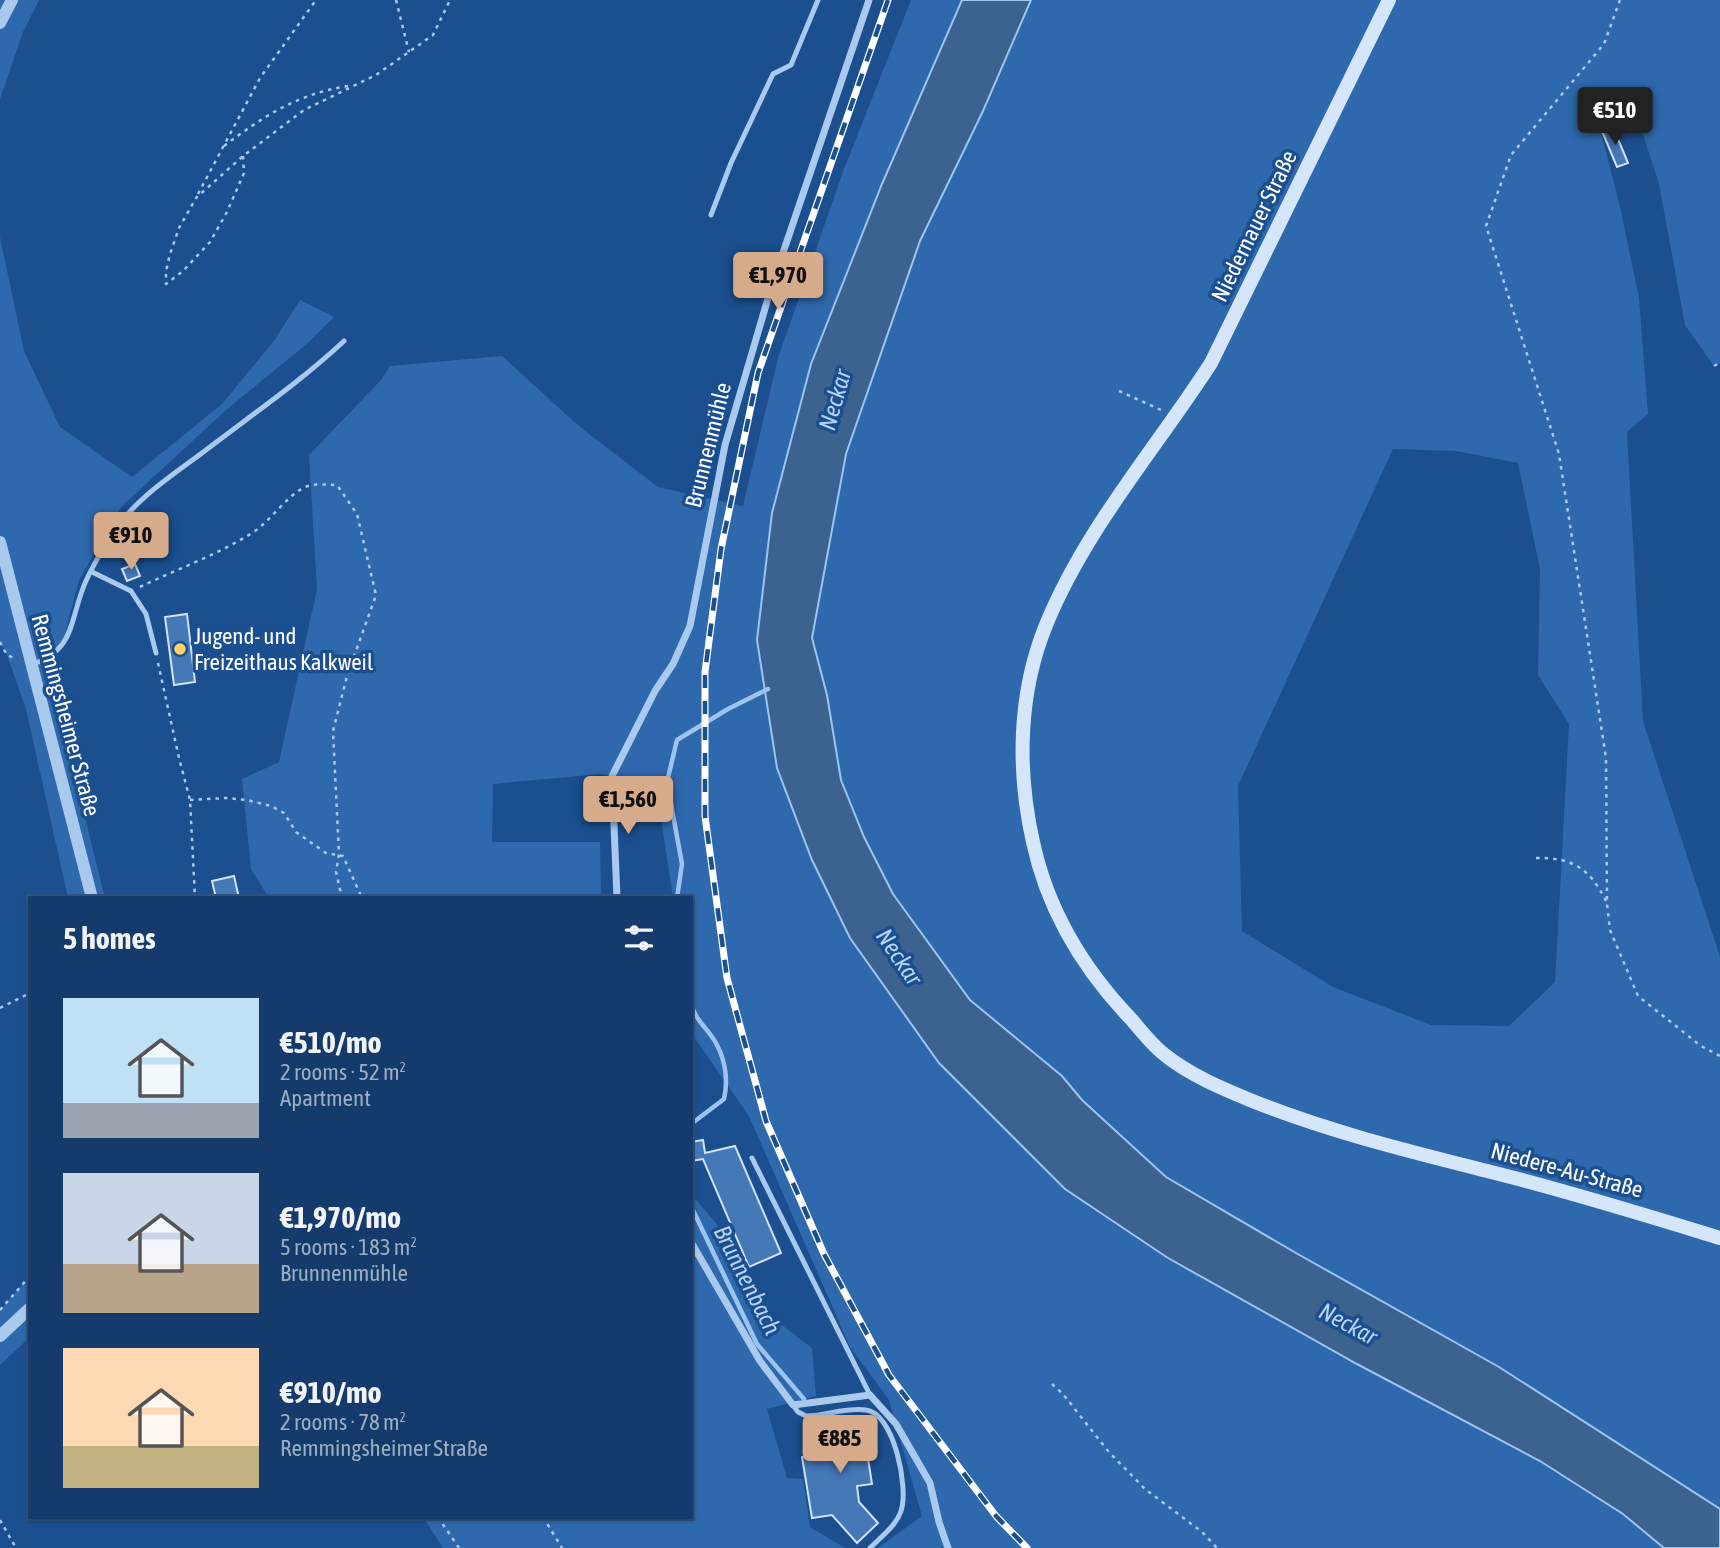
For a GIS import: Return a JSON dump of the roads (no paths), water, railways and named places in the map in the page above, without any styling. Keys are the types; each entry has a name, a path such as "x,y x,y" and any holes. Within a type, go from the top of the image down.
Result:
{"main road":[{"name":"Niedernauer Straße","path":"1143,462 1211,363 1389,0"},
{"name":"Niedere-Au-Straße","path":"1143,462 1082,551 1060,592 1044,629 1032,668 1023,736 1027,815 1046,891 1075,949 1102,988 1164,1055 1217,1086 1275,1110 1401,1149 1578,1194 1720,1238"}],"street":[{"path":"0,23 12,0"},
{"name":"Brunnenmühle","path":"617,896 612,776 655,691 673,664 690,626 724,445 771,288 869,0"},
{"name":"Remmingsheimer Straße","path":"0,542 91,896"},
{"path":"693,1245 760,1361 793,1405 870,1395 896,1424 930,1483 948,1548"},
{"path":"0,1336 28,1310"}],"lane":[{"path":"711,215 731,163 773,74 791,65 818,0"},
{"path":"31,665 61,649 75,618 82,589 116,529 148,493 307,376 344,341"},
{"path":"92,572 131,592 146,614 156,653"},
{"path":"752,1158 870,1395"},
{"path":"793,1405 797,1412 806,1416 865,1410 885,1422 894,1443 903,1488 903,1505 898,1520 870,1548"}],"water":[{"name":"Neckar","path":"962,0 1031,0 983,111 920,241 846,454 812,638 827,695 841,780 864,837 893,894 970,1000 1062,1076 1082,1100 1166,1177 1499,1367 1720,1509 1720,1548 1664,1548 1623,1514 1540,1461 1357,1364 1168,1258 1065,1189 939,1063 850,938 812,860 777,768 757,640 772,513 811,364 882,184"}],"waterway":[{"name":"Brunnenbach","path":"677,896 682,864 667,782 677,740 728,709 768,689"},
{"name":"Brunnenbach","path":"693,1008 714,1039 724,1065 726,1079 724,1099 693,1122"},
{"name":"Brunnenbach","path":"693,1210 757,1344 804,1399"}],"railway":[{"path":"888,0 758,373 721,549 705,672 705,816 727,978 766,1121 824,1254 889,1375 996,1516 1027,1548"}],"place":[{"name":"Jugend- und Freizeithaus Kalkweil","path":"180,649"}]}
